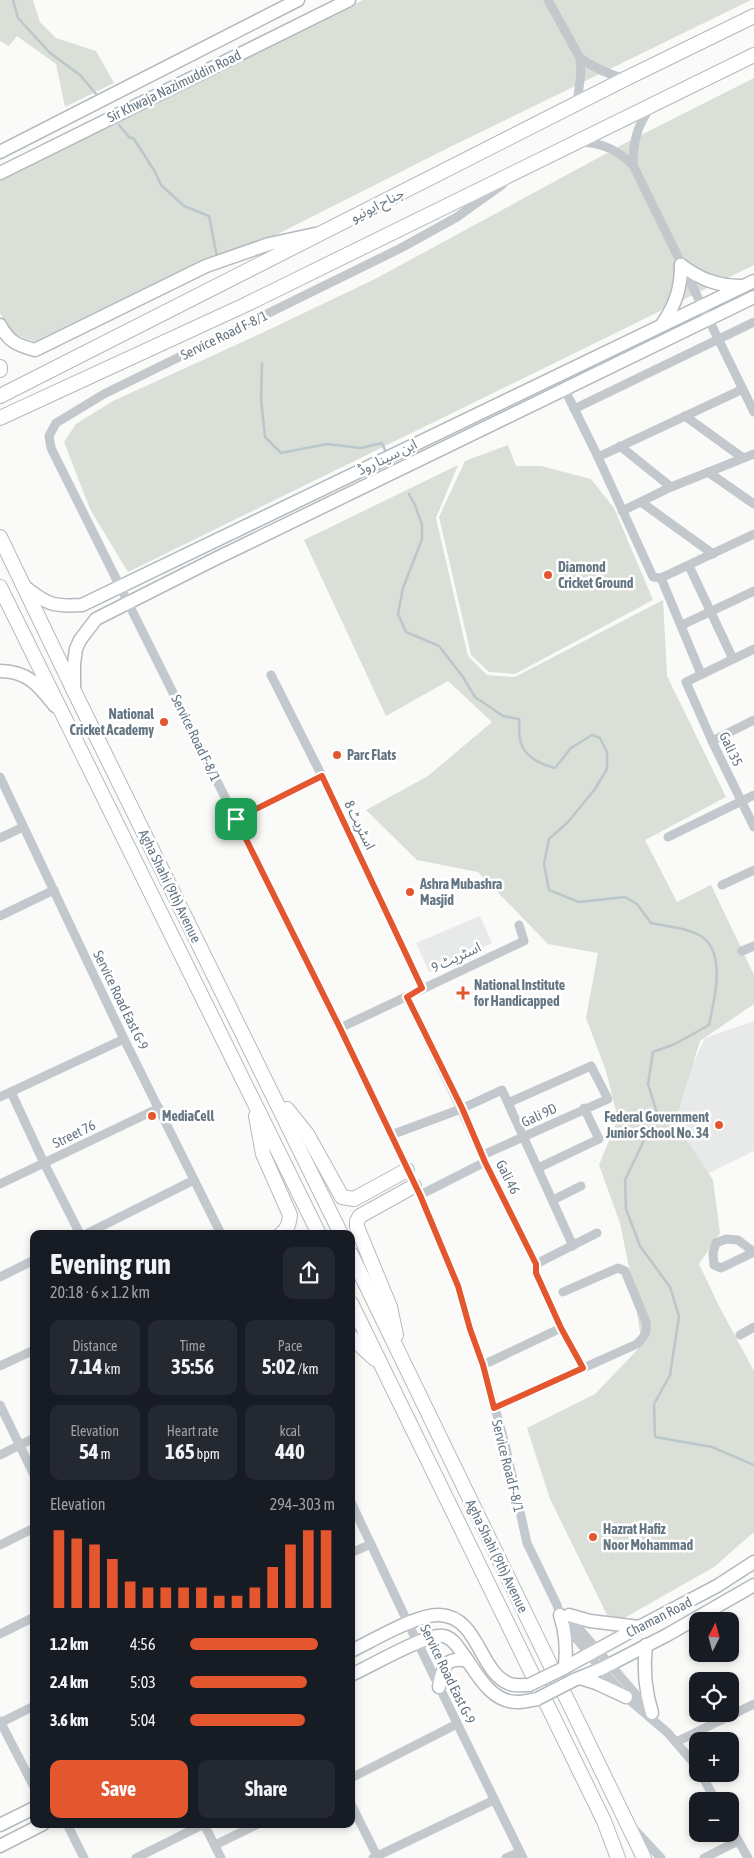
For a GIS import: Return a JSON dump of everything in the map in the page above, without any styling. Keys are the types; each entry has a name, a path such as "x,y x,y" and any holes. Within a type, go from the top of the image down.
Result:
{"main road":[{"name":"Sir Khwaja Nazimuddin Road","path":"0,152 298,0"},
{"name":"Sir Khwaja Nazimuddin Road","path":"0,173 349,0"},
{"name":"جناح ایونیو","path":"0,396 624,79 754,16"},
{"path":"0,418 245,305 754,55"},
{"path":"0,325 7,337 18,345 35,350 206,266 269,244 324,232"},
{"path":"681,264 694,275 710,282 726,286 748,284"},
{"path":"662,324 672,311 678,296 681,264"},
{"name":"ابن سینا روڈ","path":"21,583 41,600 67,606 82,605 748,284"},
{"name":"ابن سینا روڈ","path":"74,691 76,648 96,619 754,297"},
{"name":"Agha Shahi (9th) Avenue","path":"0,537 339,1230"},
{"name":"Agha Shahi (9th) Avenue","path":"0,587 317,1230"},
{"path":"0,671 24,675 39,686 63,715"},
{"path":"207,1009 218,1014 223,1012 227,1002"},
{"path":"270,1089 307,1134 342,1197 354,1199 407,1170"},
{"path":"253,1100 263,1154 290,1215 289,1223 285,1230"},
{"path":"399,1353 390,1307 357,1227 357,1221 360,1216 417,1190"},
{"name":"Agha Shahi (9th) Avenue","path":"355,1262 644,1858"},
{"name":"Agha Shahi (9th) Avenue","path":"355,1311 604,1821 618,1858"},
{"path":"355,1341 379,1362"},
{"name":"Chaman Road","path":"408,1624 427,1616 439,1615 452,1618 462,1624 498,1676 511,1684 530,1685 718,1586 754,1562"},
{"name":"Chaman Road","path":"468,1661 487,1687 499,1698 516,1702 537,1699 667,1635 754,1585"},
{"path":"564,1668 566,1640 562,1611 590,1621 638,1627"},
{"path":"355,1649 408,1624"},
{"path":"355,1673 432,1637 443,1636 453,1641 468,1661"},
{"path":"646,1645 644,1680 654,1717"},
{"path":"439,1687 441,1673 445,1666 458,1658 468,1661"},
{"path":"591,1673 596,1683 626,1697"},
{"path":"0,1825 30,1810"},
{"path":"0,1846 35,1828"}],"street":[{"path":"548,0 580,58 581,73 577,103"},
{"path":"580,58 593,67 624,79"},
{"path":"633,165 636,133 642,118 652,106"},
{"path":"580,142 595,142 609,147 622,154 633,165 717,340 754,412"},
{"name":"Service Road F-8/1","path":"523,169 457,217 401,248 104,394 56,423 49,436 50,448 340,1028 417,1190 458,1286 470,1329 483,1365 505,1444 527,1543 571,1632 594,1652 591,1673"},
{"path":"574,409 754,322"},
{"path":"598,457 743,389"},
{"path":"565,390 598,457 652,577 661,578 754,534"},
{"path":"685,416 743,458"},
{"path":"620,446 671,487"},
{"path":"622,511 671,487 754,454"},
{"path":"708,472 754,504"},
{"path":"641,502 713,554"},
{"path":"689,566 733,659"},
{"path":"661,578 701,674 754,649"},
{"path":"682,625 754,592"},
{"name":"Gali 35","path":"701,674 686,682 712,741 754,827"},
{"name":"اسٹریٹ 8","path":"271,675 322,776 422,988"},
{"path":"712,741 754,720"},
{"path":"236,819 322,776"},
{"name":"Service Road East G-9","path":"0,777 124,1039 160,1108 219,1230"},
{"path":"668,837 754,795"},
{"path":"0,838 23,826"},
{"path":"722,885 754,870"},
{"path":"0,916 54,890"},
{"name":"اسٹریٹ 9","path":"340,1028 524,941 519,925"},
{"path":"742,951 754,946"},
{"name":"Gali 46","path":"407,997 536,1264 536,1273 561,1328 583,1368"},
{"path":"0,1097 124,1039"},
{"name":"Gali 9D","path":"417,1190 484,1159 584,1108 608,1099 591,1066 508,1104"},
{"path":"391,1135 462,1108 502,1090 573,1246"},
{"path":"11,1092 78,1230"},
{"name":"Street 76","path":"0,1184 160,1108"},
{"path":"538,1168 599,1139 584,1108"},
{"path":"94,1230 194,1180"},
{"path":"553,1200 581,1186"},
{"path":"536,1264 597,1233"},
{"path":"726,1239 738,1240 754,1252 721,1268 714,1264 713,1254 716,1243 726,1239"},
{"path":"0,1276 30,1262"},
{"path":"494,1408 637,1344 645,1336 648,1328 646,1322 626,1271 621,1268 563,1292"},
{"path":"740,1335 754,1327"},
{"path":"483,1365 561,1328"},
{"path":"0,1366 30,1352"},
{"path":"0,1405 30,1467"},
{"path":"0,1455 30,1440"},
{"name":"Service Road East G-9","path":"355,1510 417,1643 521,1855"},
{"path":"0,1545 30,1530"},
{"path":"355,1551 371,1544"},
{"path":"0,1634 30,1619"},
{"name":"Service Road F-8/1","path":"591,1673 654,1717 689,1757"},
{"name":"Service Road F-8/1","path":"591,1673 654,1717"},
{"path":"676,1742 754,1704"},
{"path":"30,1708 0,1722 30,1779"},
{"path":"355,1776 457,1724"},
{"path":"355,1811 379,1856 494,1800"},
{"path":"622,1815 654,1853 661,1858"},
{"path":"69,1828 84,1858"},
{"path":"136,1858 196,1828"},
{"path":"206,1828 221,1858"},
{"path":"215,1845 250,1828"},
{"path":"704,1858 736,1842"},
{"path":"739,1842 748,1858"},
{"path":"506,1858 521,1855"}],"shaded area":[{"path":"0,0 33,0 40,22 56,38 96,51 114,83 65,107 56,64 17,36 9,46 0,41"},
{"path":"363,0 751,0 450,147 52,348 11,333 0,313 0,180"},
{"path":"754,78 754,265 128,572 90,509 64,442 76,424 113,401 375,279 631,140"},
{"name":"Diamond Cricket Ground","path":"508,445 516,466 541,466 591,479 614,508 653,600 515,674 489,672 471,655 439,517 465,461"},
{"path":"458,465 436,518 468,656 487,675 515,677 663,600 667,676 726,797 645,840 677,902 711,885 754,975 754,1004 700,1041 675,1122 713,1180 720,1233 699,1264 754,1371 754,1532 714,1567 612,1625 550,1499 527,1428 595,1394 642,1345 620,1223 599,1165 618,1119 606,1071 586,1018 598,953 548,944 478,872 417,860 366,810 428,776 492,722 448,681 386,716 304,540"},
{"path":"480,916 492,943 429,972 416,943"},
{"name":"Federal Government Junior School No. 34","path":"754,1021 754,1151 699,1178 676,1099 705,1038"}],"waterway":[{"path":"13,0 18,18 50,53 80,75 96,94"},
{"path":"119,125 129,137 134,139 161,185 184,206 209,216 217,257"},
{"path":"262,363 261,399 265,437 281,453 327,444 361,448 382,443 385,450"},
{"path":"409,494 422,525 422,539 403,588 398,614 406,632 439,646 463,677 475,697 503,716 519,719 521,743 526,752 535,760 555,768 571,748 592,735 600,738 607,752 607,769 595,789 568,822 549,839 544,864 549,890 579,902 625,897 637,904 651,923 680,928 695,933 706,940 712,948 717,969 709,1025 675,1044 653,1052 648,1084 657,1113 625,1180 626,1209 640,1246 670,1287 679,1316 670,1375 654,1404 655,1437 712,1447 754,1465"}],"place":[{"name":"Diamond Cricket Ground","path":"548,575"},
{"name":"National Cricket Academy","path":"164,722"},
{"name":"Parc Flats","path":"337,755"},
{"name":"Ashra Mubashra Masjid","path":"410,892"},
{"name":"National Institute for Handicapped","path":"463,993"},
{"name":"MediaCell","path":"152,1116"},
{"name":"Federal Government Junior School No. 34","path":"719,1125"},
{"name":"Hazrat Hafiz Noor Mohammad","path":"593,1537"}],"route":[{"path":"322,776 422,988 407,997 462,1108 485,1162 536,1264 536,1273 561,1328 583,1368 494,1408 483,1365 470,1329 458,1286 420,1195 414,1186 340,1028 236,819 322,776"}]}
